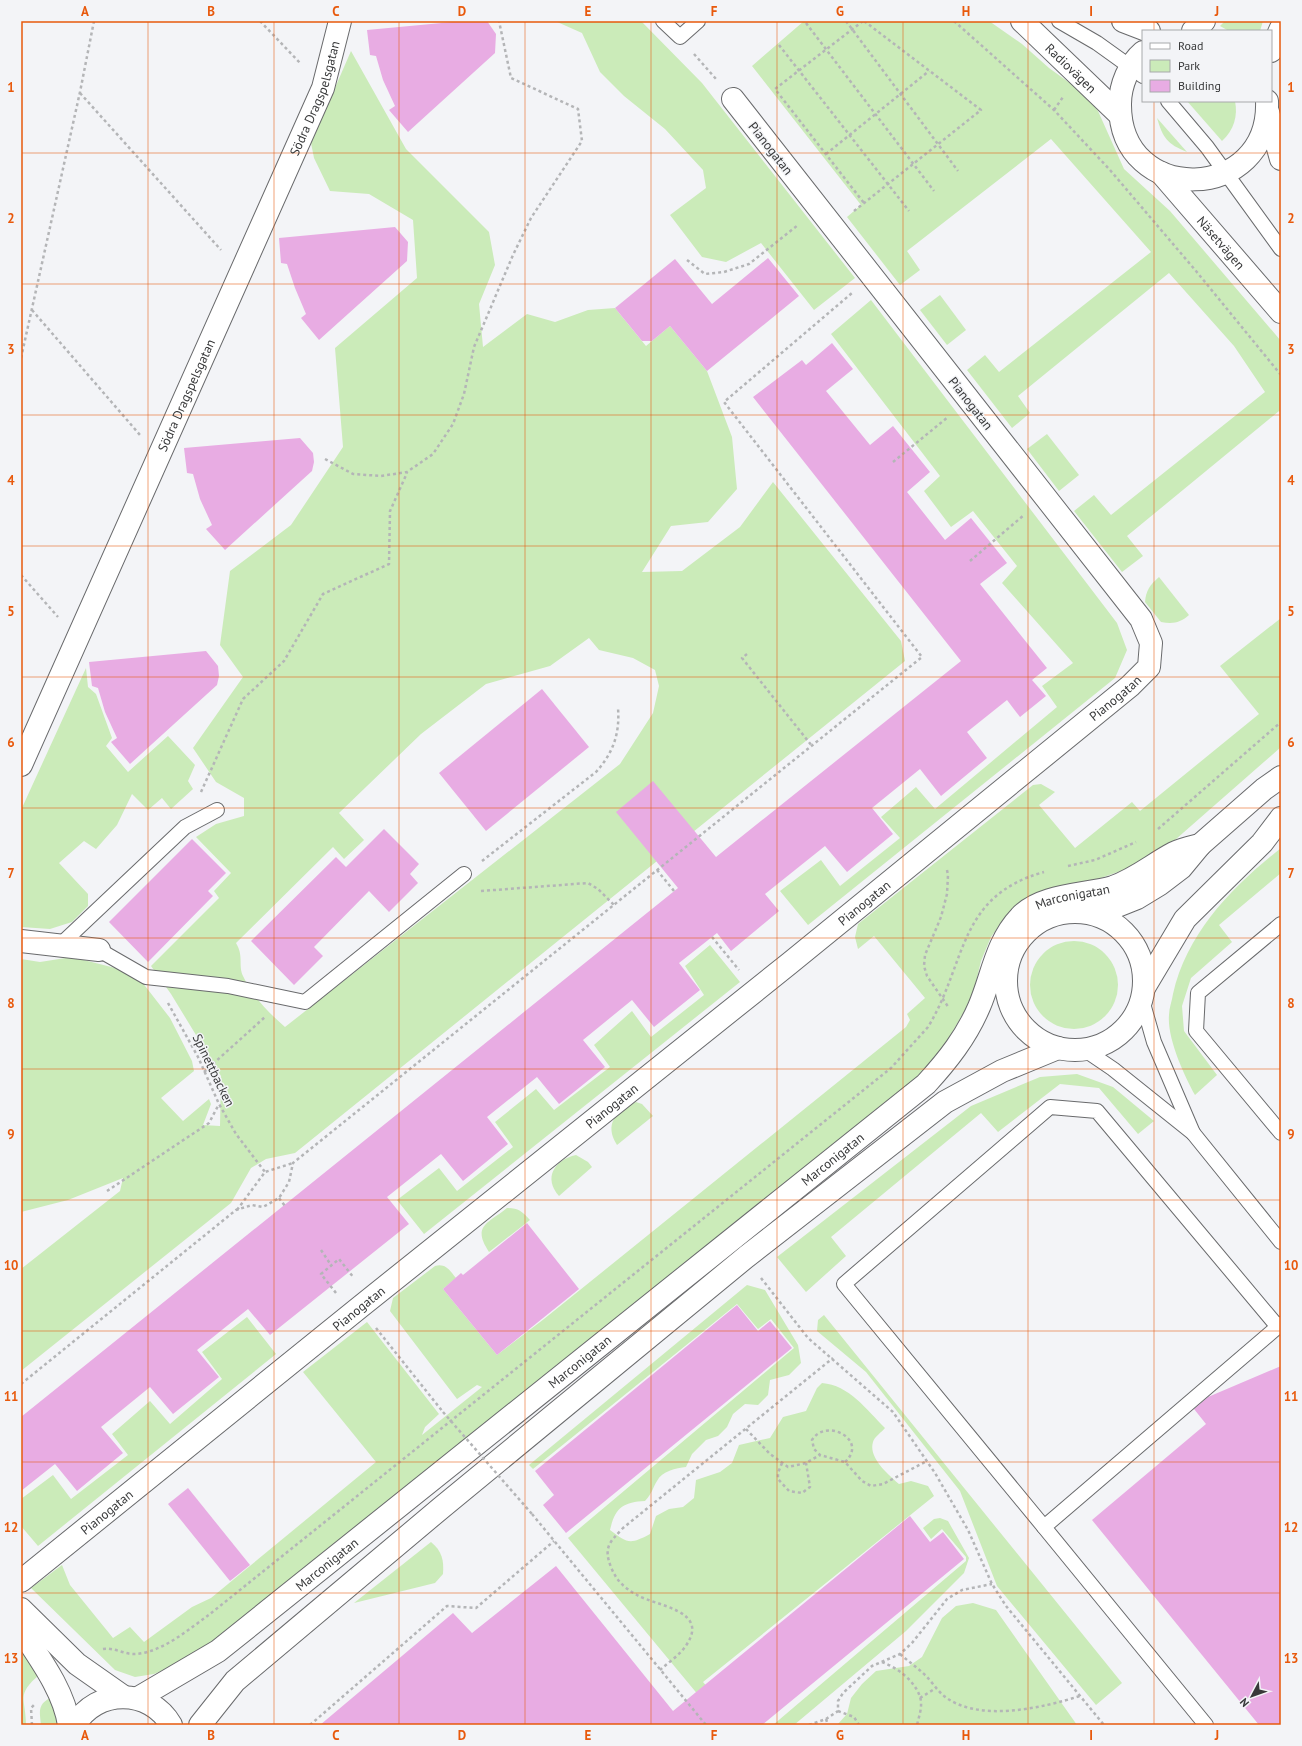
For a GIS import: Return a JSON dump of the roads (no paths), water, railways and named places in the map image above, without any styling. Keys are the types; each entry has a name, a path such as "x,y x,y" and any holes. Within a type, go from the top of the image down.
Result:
{"street":[{"name":"Södra Dragspelsgatan","path":"21,765 323,88 340,21"},
{"name":"Radiovägen","path":"1022,21 1120,115"},
{"path":"1123,21 1146,30"},
{"path":"1194,30 1204,21"},
{"path":"1272,49 1281,28"},
{"path":"1139,65 1122,87 1120,98 1120,115 1124,133 1133,150 1145,163 1161,174 1177,179 1194,181 1210,179 1226,173 1243,162 1255,147 1264,129 1267,105"},
{"name":"Pianogatan","path":"21,1581 360,1307 768,981 1130,686 1149,668 1151,643 1141,619 733,99"},
{"path":"1267,105 1281,159"},
{"name":"Näsetvägen","path":"1161,174 1281,312"},
{"name":"Marconigatan","path":"1064,913 1117,906 1137,898 1181,868 1200,845 1272,783 1281,767"},
{"path":"1143,993 1144,972 1135,946 1117,926 1092,914 1078,912 1064,913 1041,921 1030,928 1015,948 1010,960 1006,984 1012,1009 1026,1030 1046,1044 1067,1050 1085,1050 1101,1046 1115,1038 1127,1028 1136,1015 1143,993 1184,919 1272,839 1281,818"},
{"name":"Marconigatan","path":"75,1725 85,1712 97,1704 110,1698 131,1697 218,1651 926,1084 949,1058 968,1032 1006,936 1020,916 1036,906 1054,899 1114,886 1144,873 1175,853 1200,845"},
{"path":"21,941 100,950"},
{"name":"Marconigatan","path":"985,989 1010,960"},
{"name":"Marconigatan","path":"200,1725 235,1681 441,1508 752,1253 944,1102 1002,1071 1058,1048"},
{"path":"21,1609 77,1664 131,1697 158,1709 171,1725"},
{"path":"21,1630 43,1663 67,1710 69,1725"}],"lane":[{"path":"663,21 680,37 698,21"},
{"path":"1059,21 1139,65"},
{"path":"1169,102 1207,147 1281,249"},
{"path":"59,946 185,827 217,810"},
{"path":"100,950 146,977 228,986 305,1002 464,874"},
{"path":"1281,924 1198,993 1196,1031 1281,1133"},
{"path":"1143,993 1154,1042 1193,1133"},
{"path":"1085,1050 1113,1069 1193,1133 1281,1242"},
{"path":"1044,1526 1279,1326 1097,1111 1050,1107 844,1284 1206,1725"}]}
